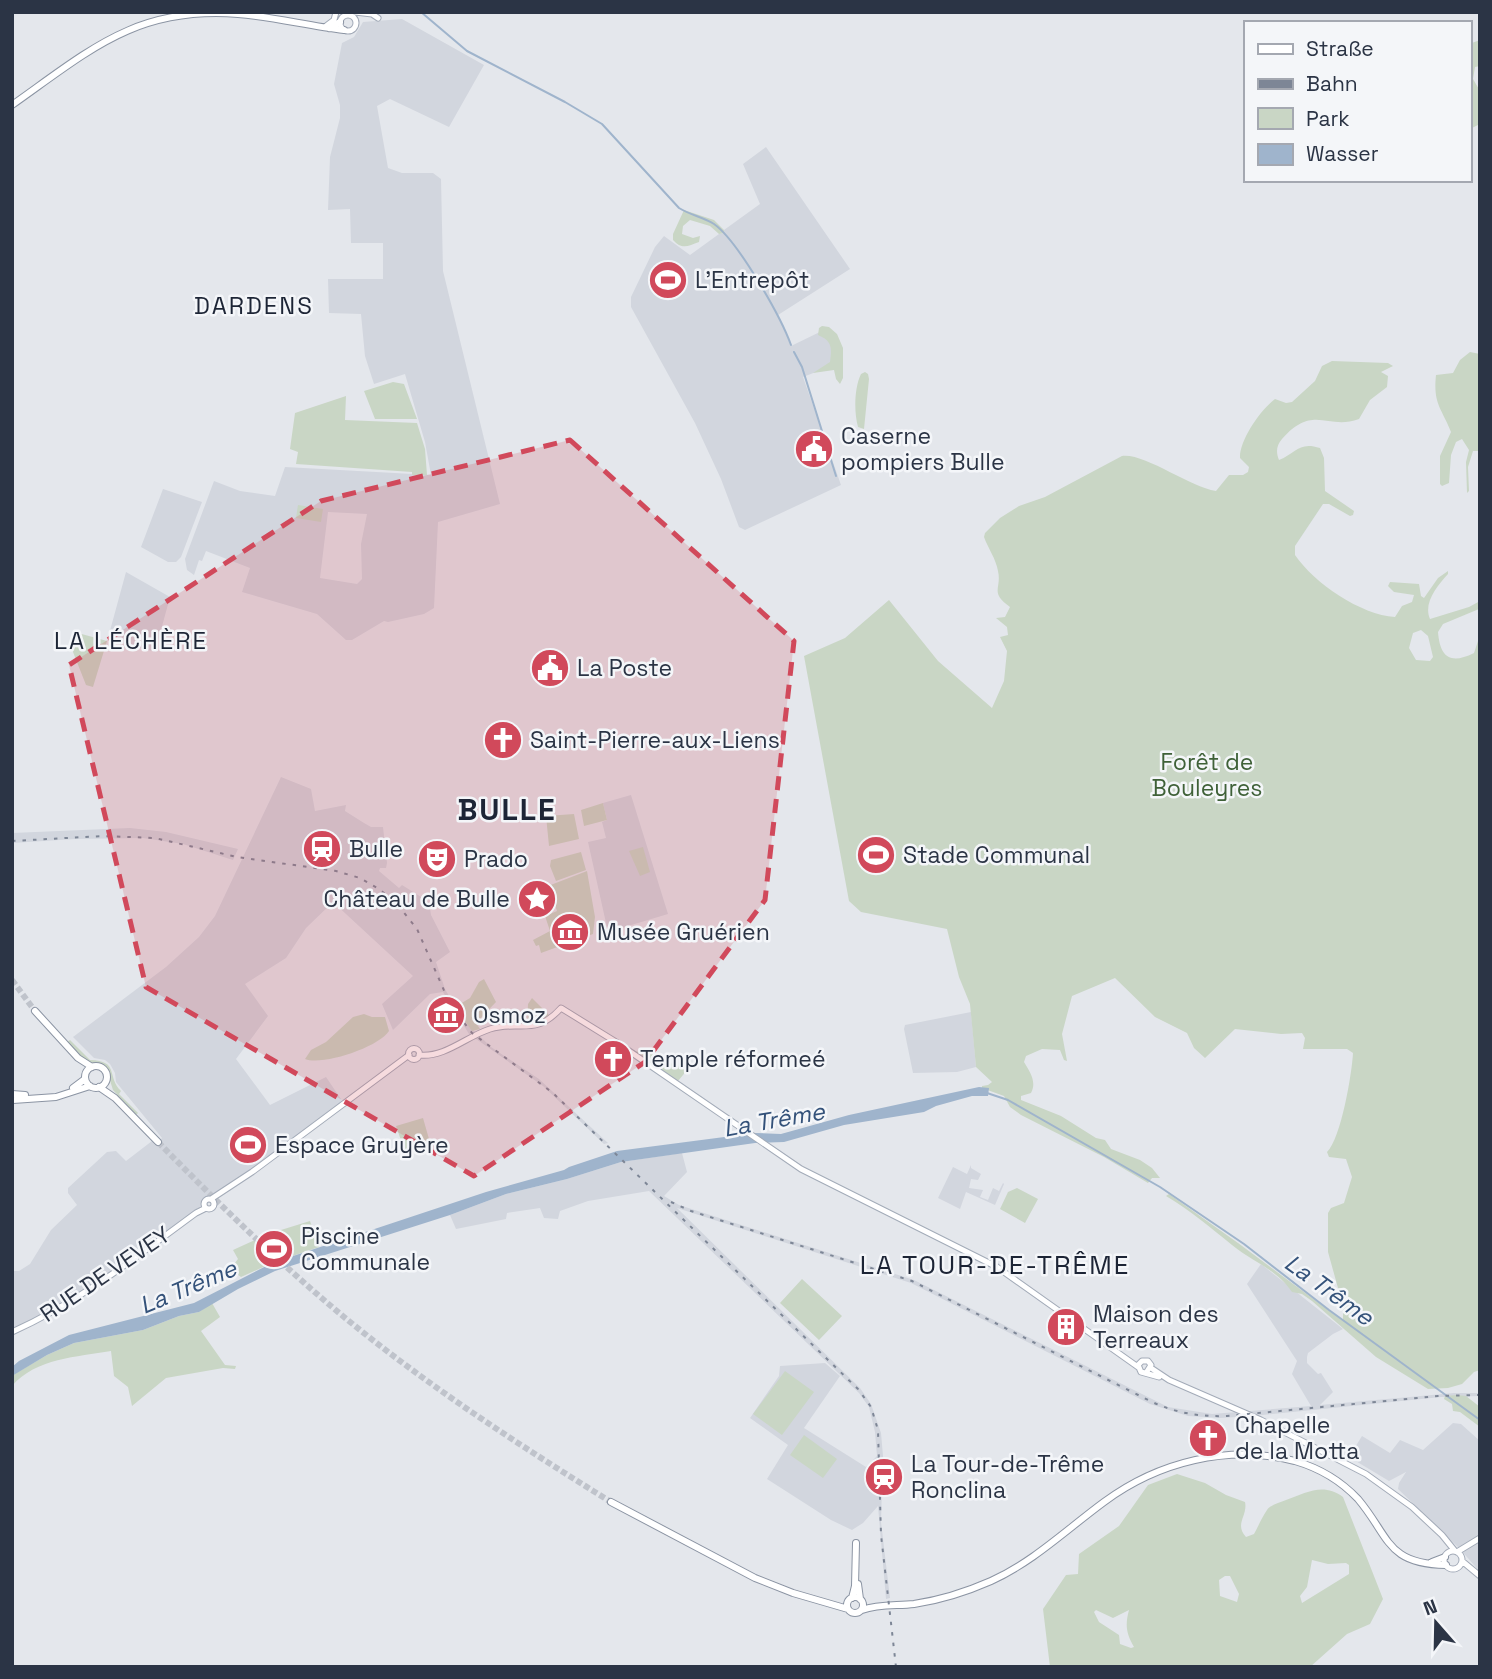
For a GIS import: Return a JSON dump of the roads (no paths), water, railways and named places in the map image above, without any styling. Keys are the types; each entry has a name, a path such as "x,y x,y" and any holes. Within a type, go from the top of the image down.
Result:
{"highway":[{"path":"12,105 96,46 120,33 159,19 191,13 222,13 344,30"},
{"path":"327,29 340,21"},
{"path":"35,1011 78,1058 103,1070 106,1076 102,1085"},
{"path":"78,1058 90,1086"},
{"path":"12,1093 56,1093 75,1087 92,1067"},
{"path":"12,1100 55,1097 102,1085 158,1142"},
{"path":"611,1502 755,1578 793,1593 831,1602 855,1613 879,1606 936,1600 988,1583 1028,1560 1137,1481 1181,1463 1226,1455 1255,1455 1285,1459 1311,1466 1327,1474 1358,1500 1392,1548 1406,1558 1446,1565"},
{"path":"848,1609 855,1586 859,1545 858,1586 862,1610"},
{"path":"1426,1563 1445,1555"},
{"path":"831,1602 850,1599 879,1606"}],"main road":[{"path":"338,12 344,30 349,31 354,28 355,21 351,14"},
{"path":"314,27 331,24 338,12"},
{"path":"340,21 351,14 372,14 378,18"},
{"name":"RUE DE VEVEY","path":"12,1332 62,1308 91,1290 205,1206 205,1200 212,1201 410,1057 417,1059 419,1055 435,1055 491,1028 544,1023 561,1008 616,1042 811,1175 997,1267 1090,1335 1124,1356"},
{"path":"12,1093 12,1100"},
{"path":"1124,1356 1149,1362 1149,1370"},
{"path":"1124,1356 1141,1372 1149,1370 1246,1414 1366,1474 1394,1493 1456,1551 1461,1562 1479,1575"},
{"path":"1138,1367 1142,1361"},
{"path":"1436,1531 1444,1543 1446,1565 1452,1569 1480,1538"},
{"path":"1445,1555 1473,1544"}],"water":[{"path":"979,1087 989,1088 988,1096 972,1096 924,1112 844,1125 784,1142 755,1143 621,1162 506,1194 450,1215 275,1271 199,1312 179,1316 143,1330 74,1343 12,1376 12,1367 19,1361 69,1335 194,1303 272,1263 617,1151 755,1133 781,1134 849,1115"}],"waterway":[{"path":"421,12 467,51 602,124 679,208 714,224 735,246 758,280 791,345"},
{"path":"794,352 802,367 836,476"},
{"name":"La Trême","path":"987,1093 1008,1100 1160,1187 1244,1244 1480,1420"}],"tunnel":[{"path":"12,980 35,1011"},
{"path":"158,1142 272,1254 376,1342 475,1414 611,1502"}],"railway":[{"path":"12,841 103,836 155,838 237,857 336,871 360,878 397,904 417,929 450,1004 472,1033 553,1093 858,1389 871,1407 878,1430 881,1535 896,1667"},
{"path":"671,1202 691,1211 912,1281 1150,1401 1178,1411 1227,1416 1438,1396 1480,1395"}],"place":[{"name":"L'Entrepôt","path":"668,280"},
{"name":"Caserne pompiers Bulle","path":"814,449"},
{"name":"La Poste","path":"550,668"},
{"name":"Saint-Pierre-aux-Liens","path":"503,740"},
{"name":"Bulle","path":"322,849"},
{"name":"Stade Communal","path":"876,855"},
{"name":"Prado","path":"437,859"},
{"name":"Château de Bulle","path":"537,899"},
{"name":"Musée Gruérien","path":"570,932"},
{"name":"Osmoz","path":"446,1015"},
{"name":"Temple réformeé","path":"613,1059"},
{"name":"Espace Gruyère","path":"248,1145"},
{"name":"Piscine Communale","path":"274,1249"},
{"name":"Maison des Terreaux","path":"1066,1327"},
{"name":"Chapelle de la Motta","path":"1208,1438"},
{"name":"La Tour-de-Trême Ronclina","path":"884,1477"}],"district":[{"name":"DARDENS","path":"254,306"},
{"name":"LA LÉCHÈRE","path":"131,641"},
{"name":"BULLE","path":"507,810"},
{"name":"LA TOUR-DE-TRÊME","path":"995,1265"}],"park label":[{"name":"Forêt de Bouleyres","path":"1207,775"}]}
